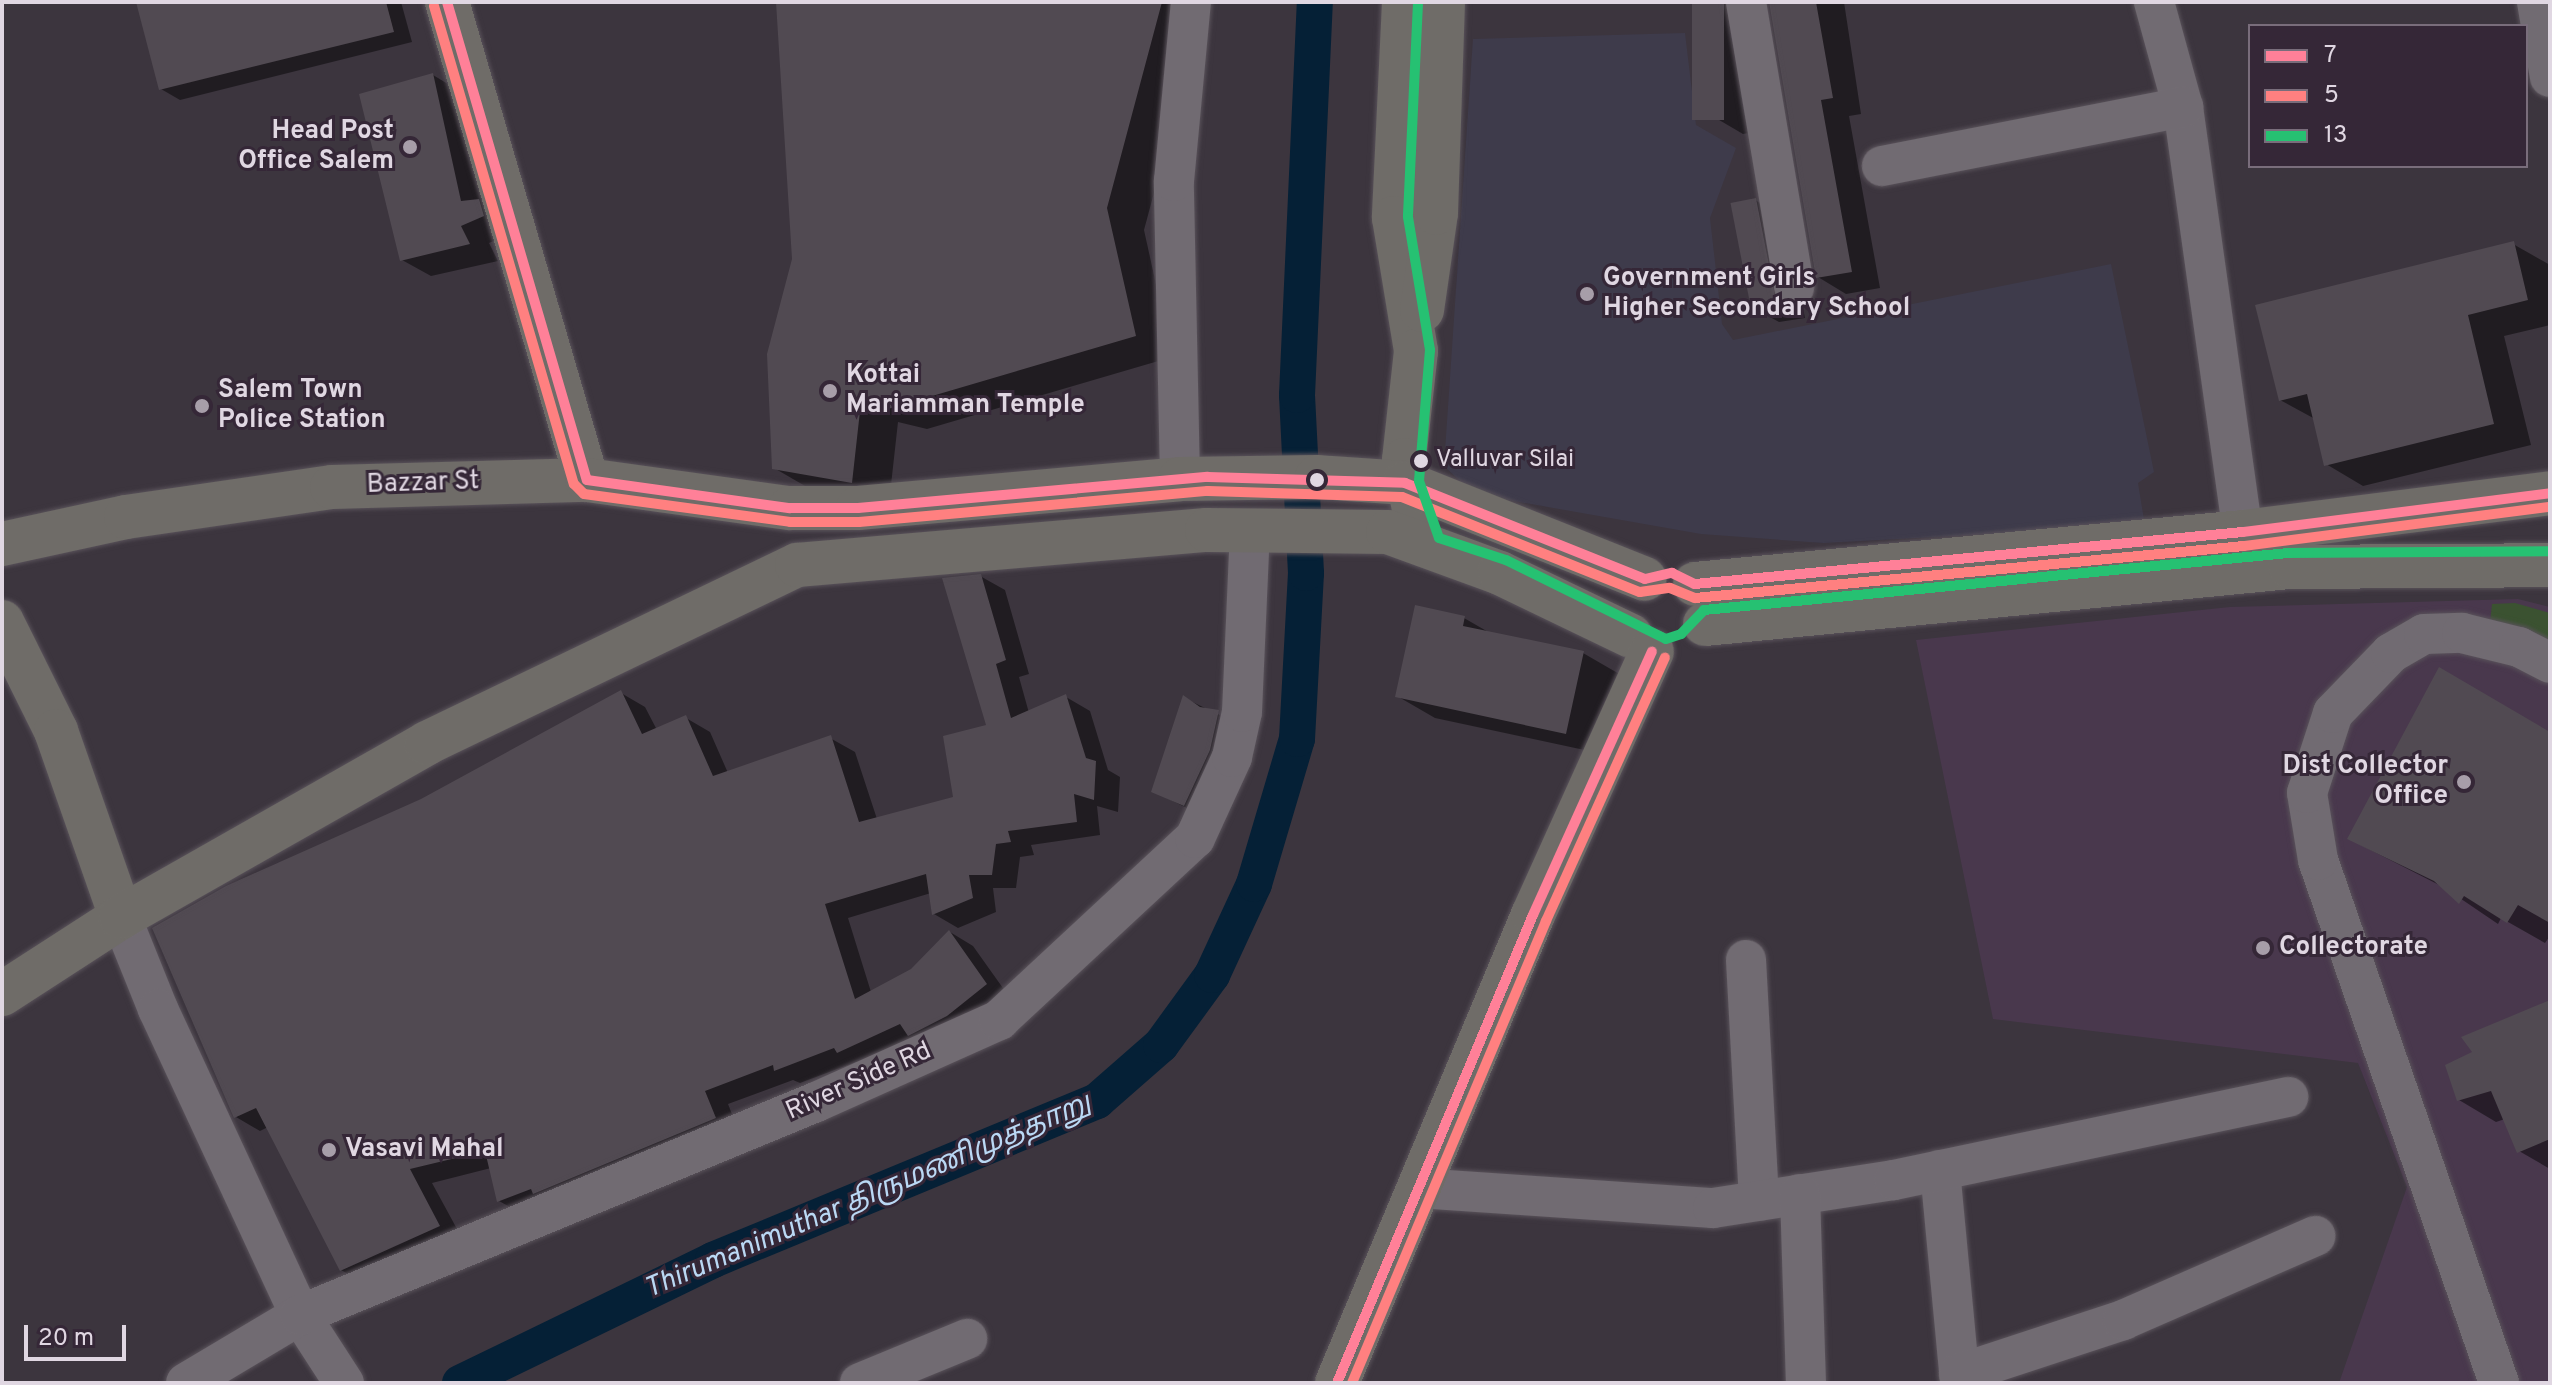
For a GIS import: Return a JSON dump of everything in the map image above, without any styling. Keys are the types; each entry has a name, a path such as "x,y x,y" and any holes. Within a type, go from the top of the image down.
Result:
{"main road":[{"path":"447,2 587,480"},
{"path":"1404,2 1415,215 1416,351 1405,483 1428,549"},
{"path":"1415,215 1443,2"},
{"name":"Bazzar St","path":"2,544 126,517 332,487 587,480 790,508 858,508 1194,478 1405,483"},
{"path":"1405,483 1645,579"},
{"path":"1700,604 2550,493"},
{"path":"790,508 797,565"},
{"path":"2,994 121,917 427,743 797,565 1207,530 1388,532 1500,573 1642,644 1678,652 1699,636 1700,604 1672,573 1645,579 1635,586 1625,610 1642,644 1337,1383"},
{"path":"1700,604 2290,567 2550,565"},
{"path":"2,622 56,731 121,917"}],"street":[{"path":"1191,2 1174,181 1194,478"},
{"path":"1746,2 1794,287"},
{"path":"2154,2 2183,107 2243,532"},
{"path":"2537,2 2550,77"},
{"path":"1882,166 2183,107"},
{"name":"River Side Rd","path":"186,1383 300,1315 816,1102 999,1020 1195,838 1232,757 1242,712 1250,531"},
{"path":"2499,1383 2318,860 2307,793 2333,713 2391,653 2424,634 2462,633 2519,647 2550,663"},
{"path":"121,917 158,1009 300,1315 344,1383"},
{"path":"1746,960 1759,1201"},
{"path":"1418,1188 1713,1208 1940,1170 2288,1097"},
{"path":"1940,1170 1960,1378 2123,1320 2315,1236"},
{"path":"1800,1194 1806,1383"},
{"path":"860,1383 967,1339"}],"shaded area":[{"name":"Government Girls Higher Secondary School","path":"1685,33 1696,125 1736,148 1710,218 1722,324 1733,340 2111,264 2154,472 2138,483 2145,526 1823,543 1701,534 1474,494 1444,466 1473,39"},
{"name":"Collectorate","path":"2518,599 2550,607 2550,1383 2339,1383 2407,1187 2358,1063 1993,1019 1916,640 2230,607"}],"green space":[{"path":"2515,603 2550,613 2550,652 2490,623 2492,604"}],"building":[{"path":"136,2 386,2 394,32 159,90"},
{"path":"776,2 1162,2 1107,208 1136,336 888,409 861,402 852,483 772,469 767,354 792,259"},
{"path":"1692,2 1724,2 1724,120 1692,120"},
{"path":"1769,2 1816,2 1833,98 1821,100 1852,272 1816,278"},
{"name":"Head Post Office Salem","path":"433,73 461,201 479,199 484,216 461,226 470,244 400,261 359,94"},
{"path":"1756,198 1776,302 1751,307 1730,203"},
{"path":"2514,241 2528,300 2468,315 2494,424 2324,466 2307,394 2279,401 2255,305"},
{"path":"981,574 1006,660 996,664 1011,718 1066,694 1086,758 1096,761 1094,800 1074,794 1077,822 1008,831 1011,842 996,844 992,875 969,875 973,898 932,915 926,874 825,904 855,999 911,969 949,930 987,984 947,1016 908,1036 900,1024 837,1053 834,1048 774,1071 773,1065 705,1091 716,1118 533,1194 531,1189 497,1202 485,1151 410,1169 440,1226 340,1271 256,1108 234,1118 152,928 226,886 421,799 621,690 642,734 686,715 713,776 831,735 859,822 953,797 943,736 986,725 942,578"},
{"path":"1415,605 1465,616 1463,626 1584,651 1566,734 1395,697"},
{"name":"Dist Collector Office","path":"2439,667 2550,732 2550,923 2518,905 2507,923 2464,896 2459,904 2434,881 2347,839"},
{"path":"1183,695 1200,707 1219,710 1210,750 1184,806 1151,792"},
{"path":"2550,1000 2550,1139 2517,1153 2491,1091 2457,1101 2445,1065 2472,1052 2461,1037"}],"waterway":[{"name":"Thirumanimuthar திருமணிமுத்தாறு","path":"460,1383 713,1260 1097,1101 1161,1045 1212,975 1254,884 1297,739 1306,573 1297,395 1315,2"}],"transit line":[{"name":"7","path":"447,2 587,480 790,508 858,508 1208,477 1405,483 1645,579 1672,573 1695,584 2243,532 2550,493"},
{"name":"13","path":"1418,3 1408,217 1430,350 1419,481 1439,538 1506,560 1666,639 1681,634 1704,610 2289,553 2550,551"},
{"name":"5","path":"434,6 574,484 584,494 790,522 859,522 1208,491 1402,497 1640,592 1670,588 1695,598 2244,546 2550,507"},
{"name":"7","path":"1337,1383 1533,915 1652,652"},
{"name":"5","path":"1352,1383 1546,921 1665,658"}],"place":[{"name":"Head Post Office Salem","path":"410,147"},
{"name":"Government Girls Higher Secondary School","path":"1587,294"},
{"name":"Kottai Mariamman Temple","path":"830,391"},
{"name":"Salem Town Police Station","path":"202,406"},
{"name":"Valluvar Silai","path":"1421,461"},
{"name":"Dist Collector Office","path":"2464,782"},
{"name":"Collectorate","path":"2263,948"},
{"name":"Vasavi Mahal","path":"329,1150"}]}
